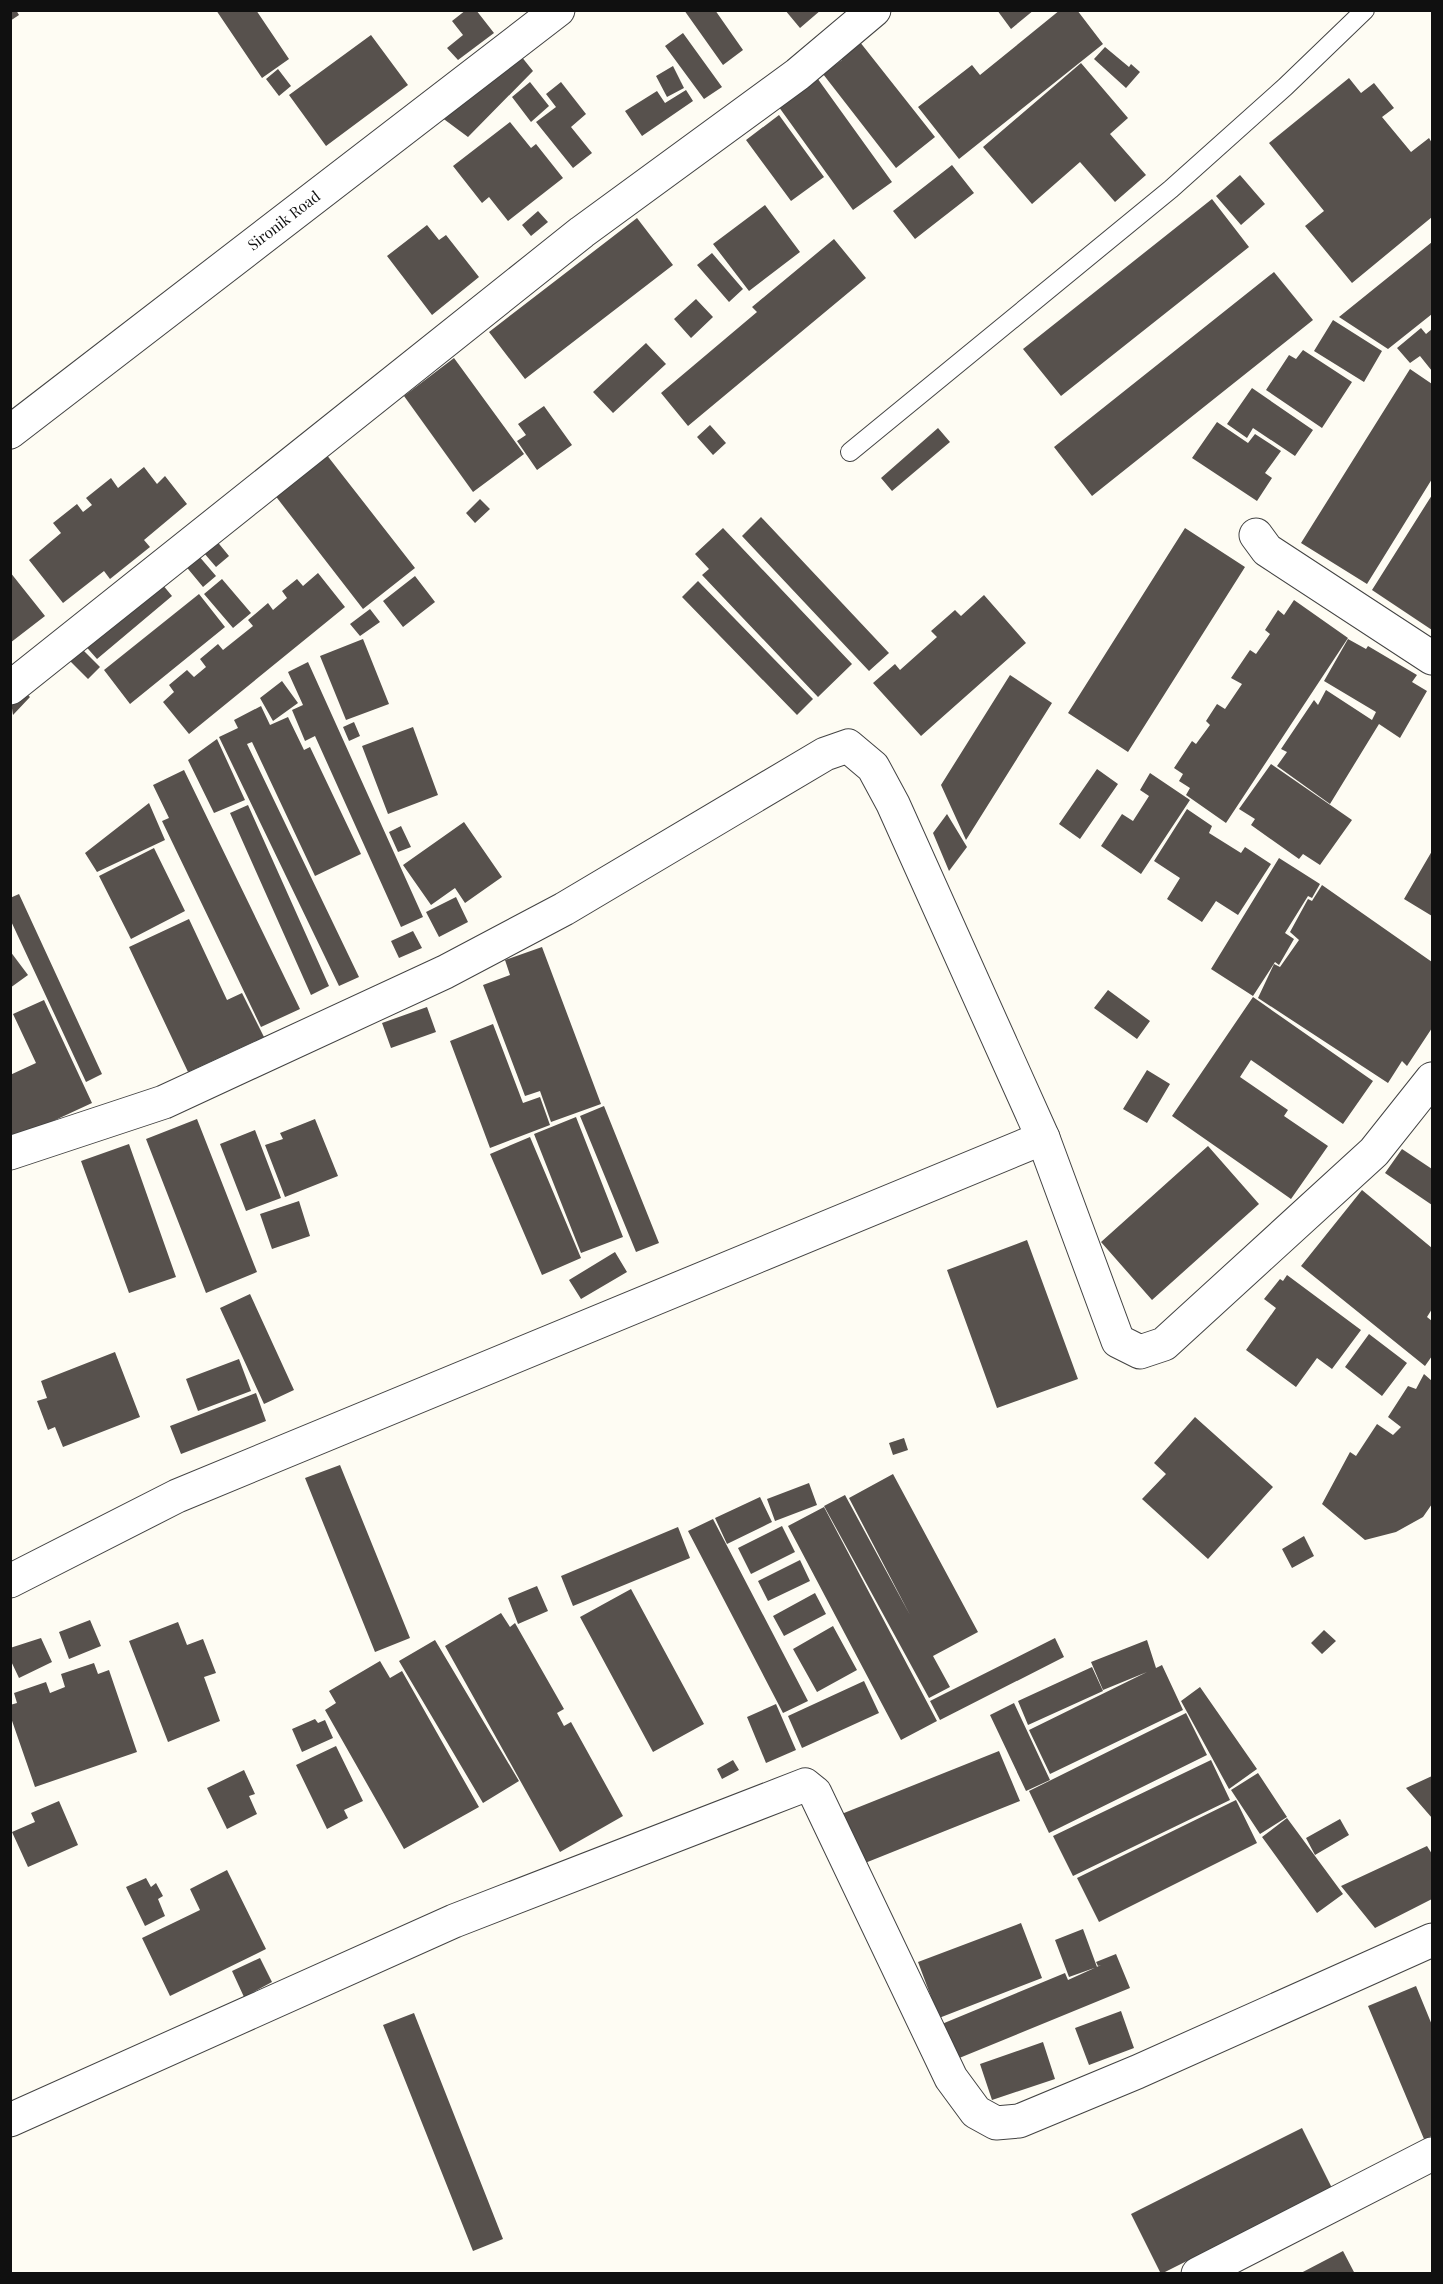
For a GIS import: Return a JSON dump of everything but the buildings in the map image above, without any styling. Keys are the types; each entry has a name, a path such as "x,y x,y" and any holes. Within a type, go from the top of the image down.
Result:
{"street":[{"name":"Sironik Road","path":"10,432 558,10"},
{"path":"10,688 573,240 798,74 874,10"},
{"path":"1256,535 1267,550 1432,658"},
{"path":"10,1153 164,1102 444,972 564,909 825,754 848,746 873,767 893,804 1043,1138 1118,1341 1140,1352 1164,1344 1374,1152 1432,1079"},
{"path":"10,1581 177,1496 1043,1138"},
{"path":"10,2120 454,1921 805,1785 815,1793 951,2078 976,2112 996,2123 1018,2121 1137,2072 1432,1940"},
{"path":"1198,2274 1432,2154"}],"lane":[{"path":"850,452 1171,189 1285,87 1365,10"}]}
